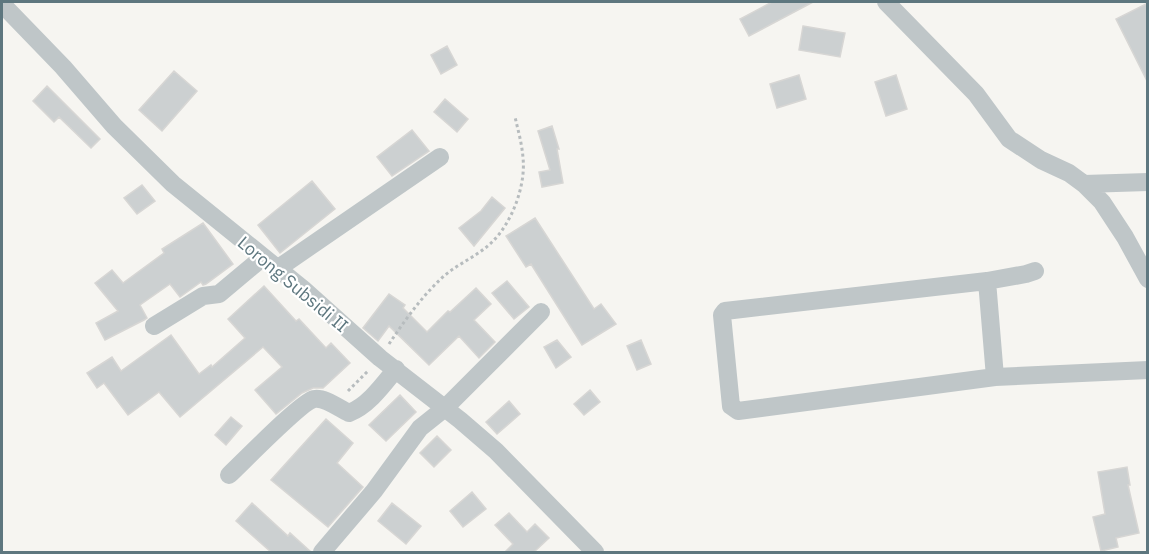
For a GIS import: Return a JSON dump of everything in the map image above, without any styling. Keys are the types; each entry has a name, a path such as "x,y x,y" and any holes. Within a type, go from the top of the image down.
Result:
{"street":[{"path":"886,2 976,94 1009,139 1084,184 1109,213 1148,279"},
{"name":"Lorong Subsidi II","path":"2,4 63,67 114,126 173,184 303,289 381,358 496,451 595,552"},
{"path":"154,326 202,296 219,294 440,158"},
{"path":"1084,184 1148,182"},
{"path":"1035,271 987,281 729,310 722,315 731,406 738,411 995,377 1148,370"},
{"path":"987,281 995,377"},
{"path":"322,552 374,491 420,428 444,408 541,312"},
{"path":"229,475 307,403 314,399 349,413 355,411 384,385 396,369"}],"path":[{"path":"333,405 381,358 423,296 446,274 474,257 494,241 512,214 521,184 523,159 515,117"}],"building":[{"path":"772,2 813,2 749,36 740,19"},
{"path":"1148,3 1148,83 1116,19"},
{"path":"803,26 845,33 840,57 799,50"},
{"path":"447,46 457,65 441,74 431,55"},
{"path":"174,71 197,91 162,131 139,110"},
{"path":"799,75 806,99 777,108 770,84"},
{"path":"896,75 907,109 886,116 875,82"},
{"path":"47,86 100,139 91,148 59,117 54,122 33,101"},
{"path":"445,99 468,119 457,132 434,112"},
{"path":"552,126 559,149 557,149 563,183 542,187 539,172 550,170 538,131"},
{"path":"412,130 429,151 392,176 377,157"},
{"path":"312,181 335,209 280,253 258,225"},
{"path":"142,185 155,201 137,214 124,198"},
{"path":"492,197 505,208 474,246 459,228 481,211"},
{"path":"535,218 594,309 601,304 616,324 582,345 531,264 526,267 506,236"},
{"path":"203,223 233,264 206,284 203,285 201,282 180,297 170,284 140,305 147,318 105,340 96,323 118,311 95,283 112,270 123,283 164,253 162,249"},
{"path":"507,281 529,307 514,319 492,293"},
{"path":"264,286 296,321 299,319 326,348 331,343 350,363 323,388 313,388 302,393 276,414 255,390 282,367 263,347 180,417 159,392 128,415 104,383 97,388 87,373 112,357 121,371 171,335 199,374 211,365 212,367 245,338 228,319"},
{"path":"476,288 491,304 474,320 495,342 479,358 459,336 429,365 389,326 378,341 363,328 389,294 405,305 403,308 427,332"},
{"path":"557,340 571,357 556,368 544,347"},
{"path":"641,340 651,364 637,370 627,346"},
{"path":"590,390 600,402 584,415 574,404"},
{"path":"400,395 416,412 386,441 369,425"},
{"path":"509,401 520,414 497,434 486,422"},
{"path":"231,417 242,426 226,445 215,435"},
{"path":"326,419 353,443 337,463 363,487 328,527 271,480"},
{"path":"437,436 451,450 434,467 420,453"},
{"path":"1127,467 1130,485 1128,485 1139,533 1116,538 1118,547 1101,551 1093,517 1105,514 1098,472"},
{"path":"472,492 486,509 463,527 450,511"},
{"path":"252,503 288,536 290,533 311,552 271,552 236,521"},
{"path":"392,503 421,526 406,544 378,521"},
{"path":"509,513 527,532 535,524 549,538 534,552 505,552 513,544 495,525"}]}
